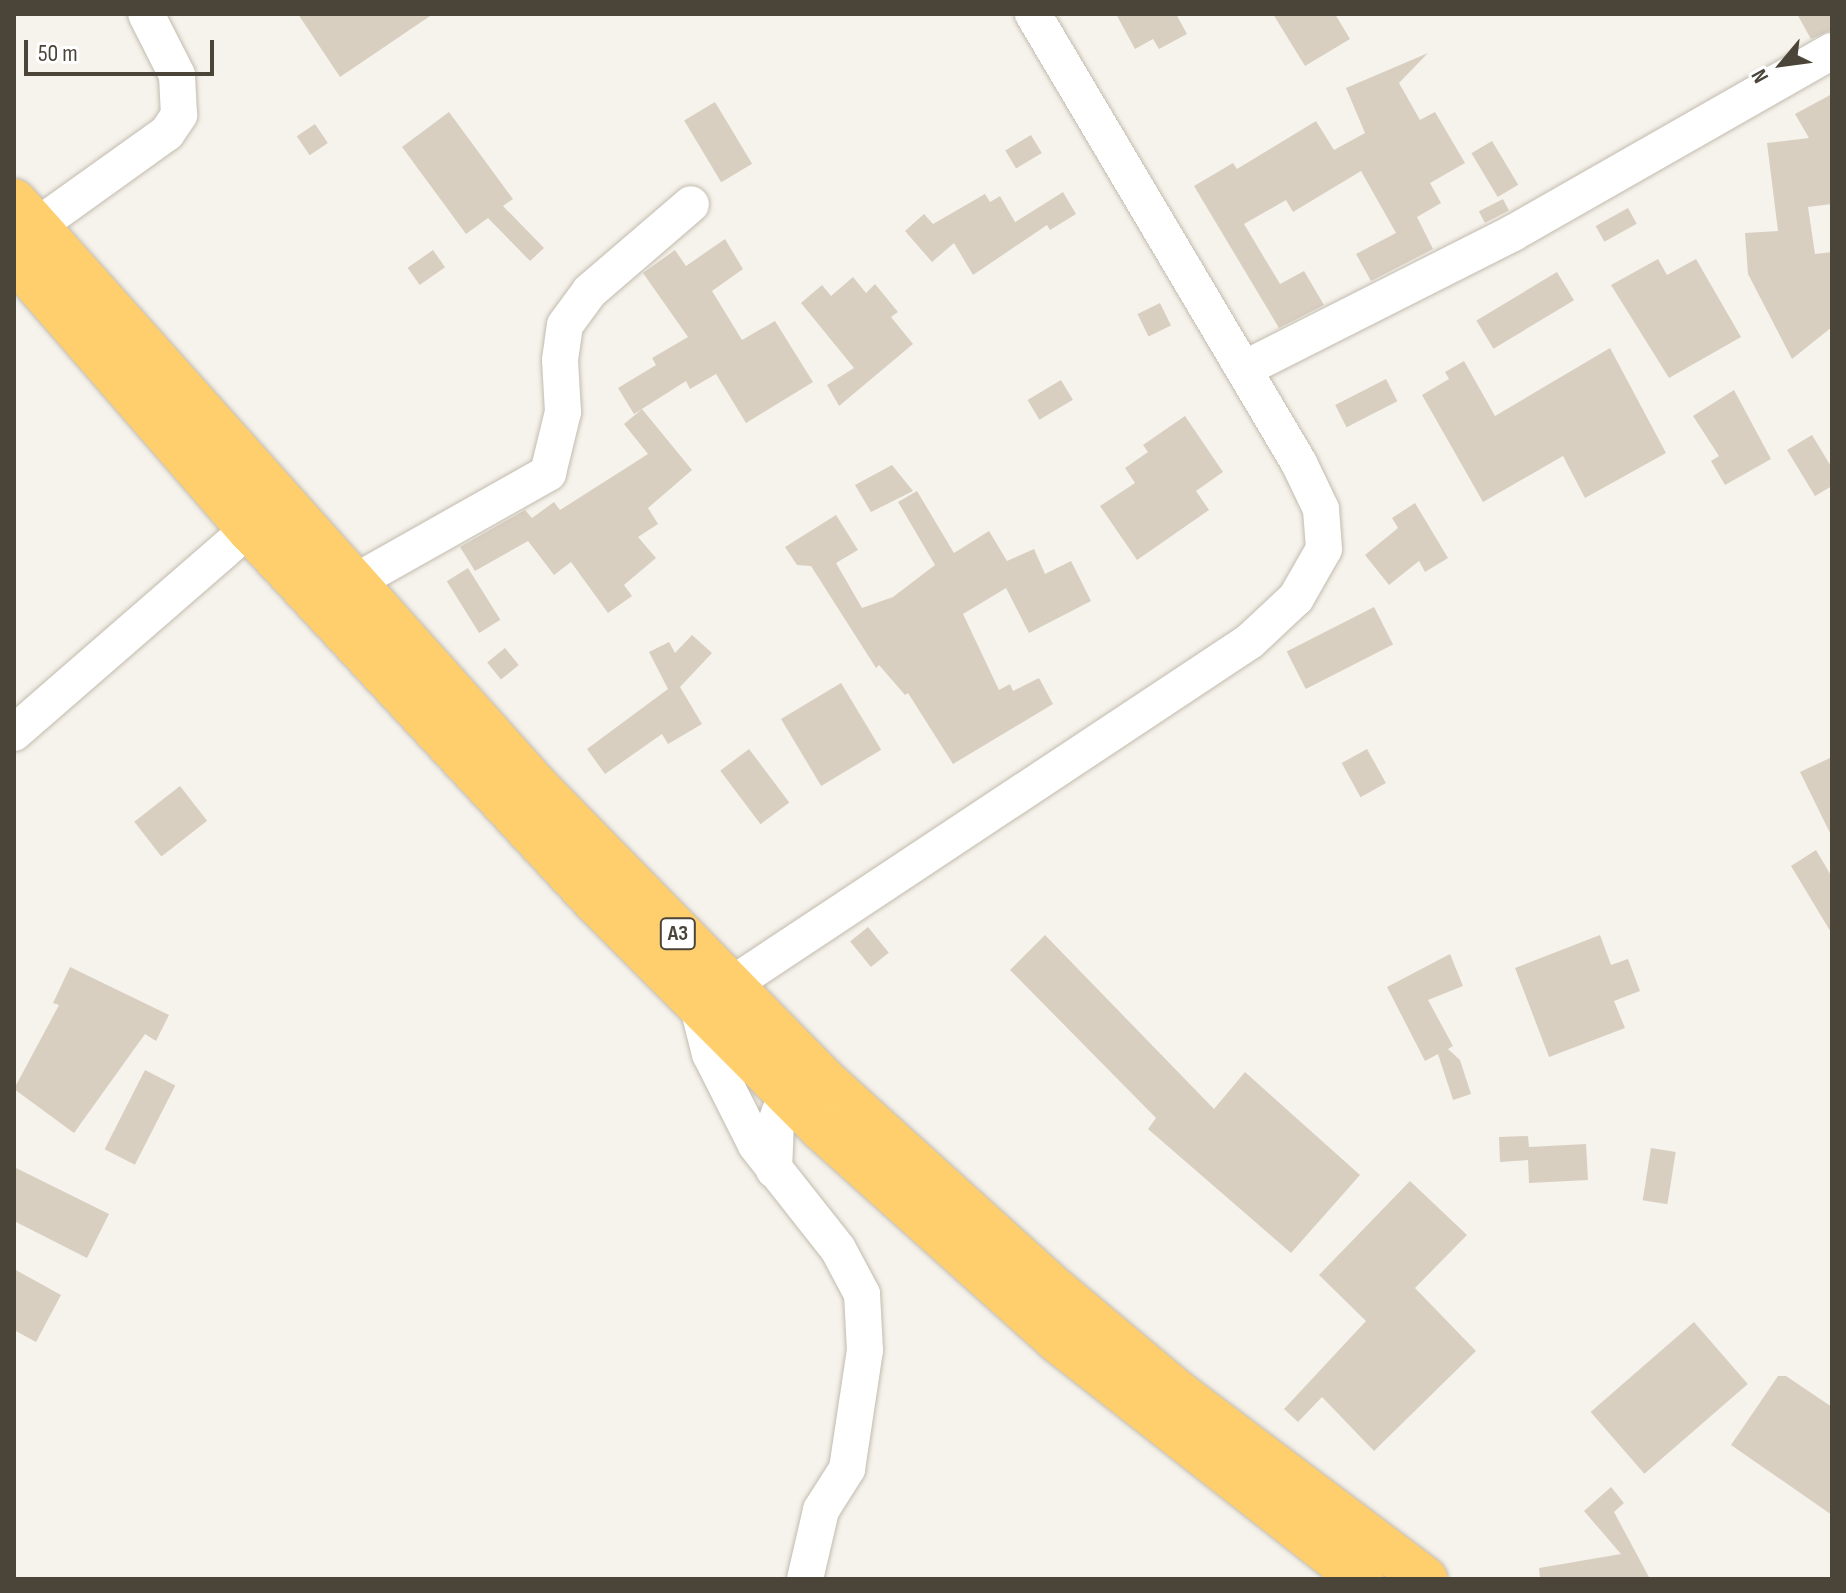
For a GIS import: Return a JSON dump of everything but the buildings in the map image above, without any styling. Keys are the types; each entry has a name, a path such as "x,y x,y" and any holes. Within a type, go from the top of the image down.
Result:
{"highway":[{"name":"A3","path":"22,228 287,505 527,800"},
{"name":"A3","path":"22,228 249,529 527,800 714,997 786,1094 1057,1340 1362,1579"},
{"name":"A3","path":"714,997 847,1101 1058,1292 1190,1402 1425,1579"}],"street":[{"path":"22,228 167,133 179,115 177,75 146,14"},
{"path":"805,1579 821,1510 847,1469 865,1350 862,1294 838,1249 774,1170 737,1112 710,1054 714,997 1250,641 1296,598 1324,549 1321,509 1244,369 1033,14"},
{"path":"1244,369 1513,233 1832,51"},
{"path":"353,583 548,473 563,412 560,360 565,325 590,291 691,204"},
{"path":"14,733 249,529 287,505"},
{"path":"774,1170 776,1122 786,1094"}]}
